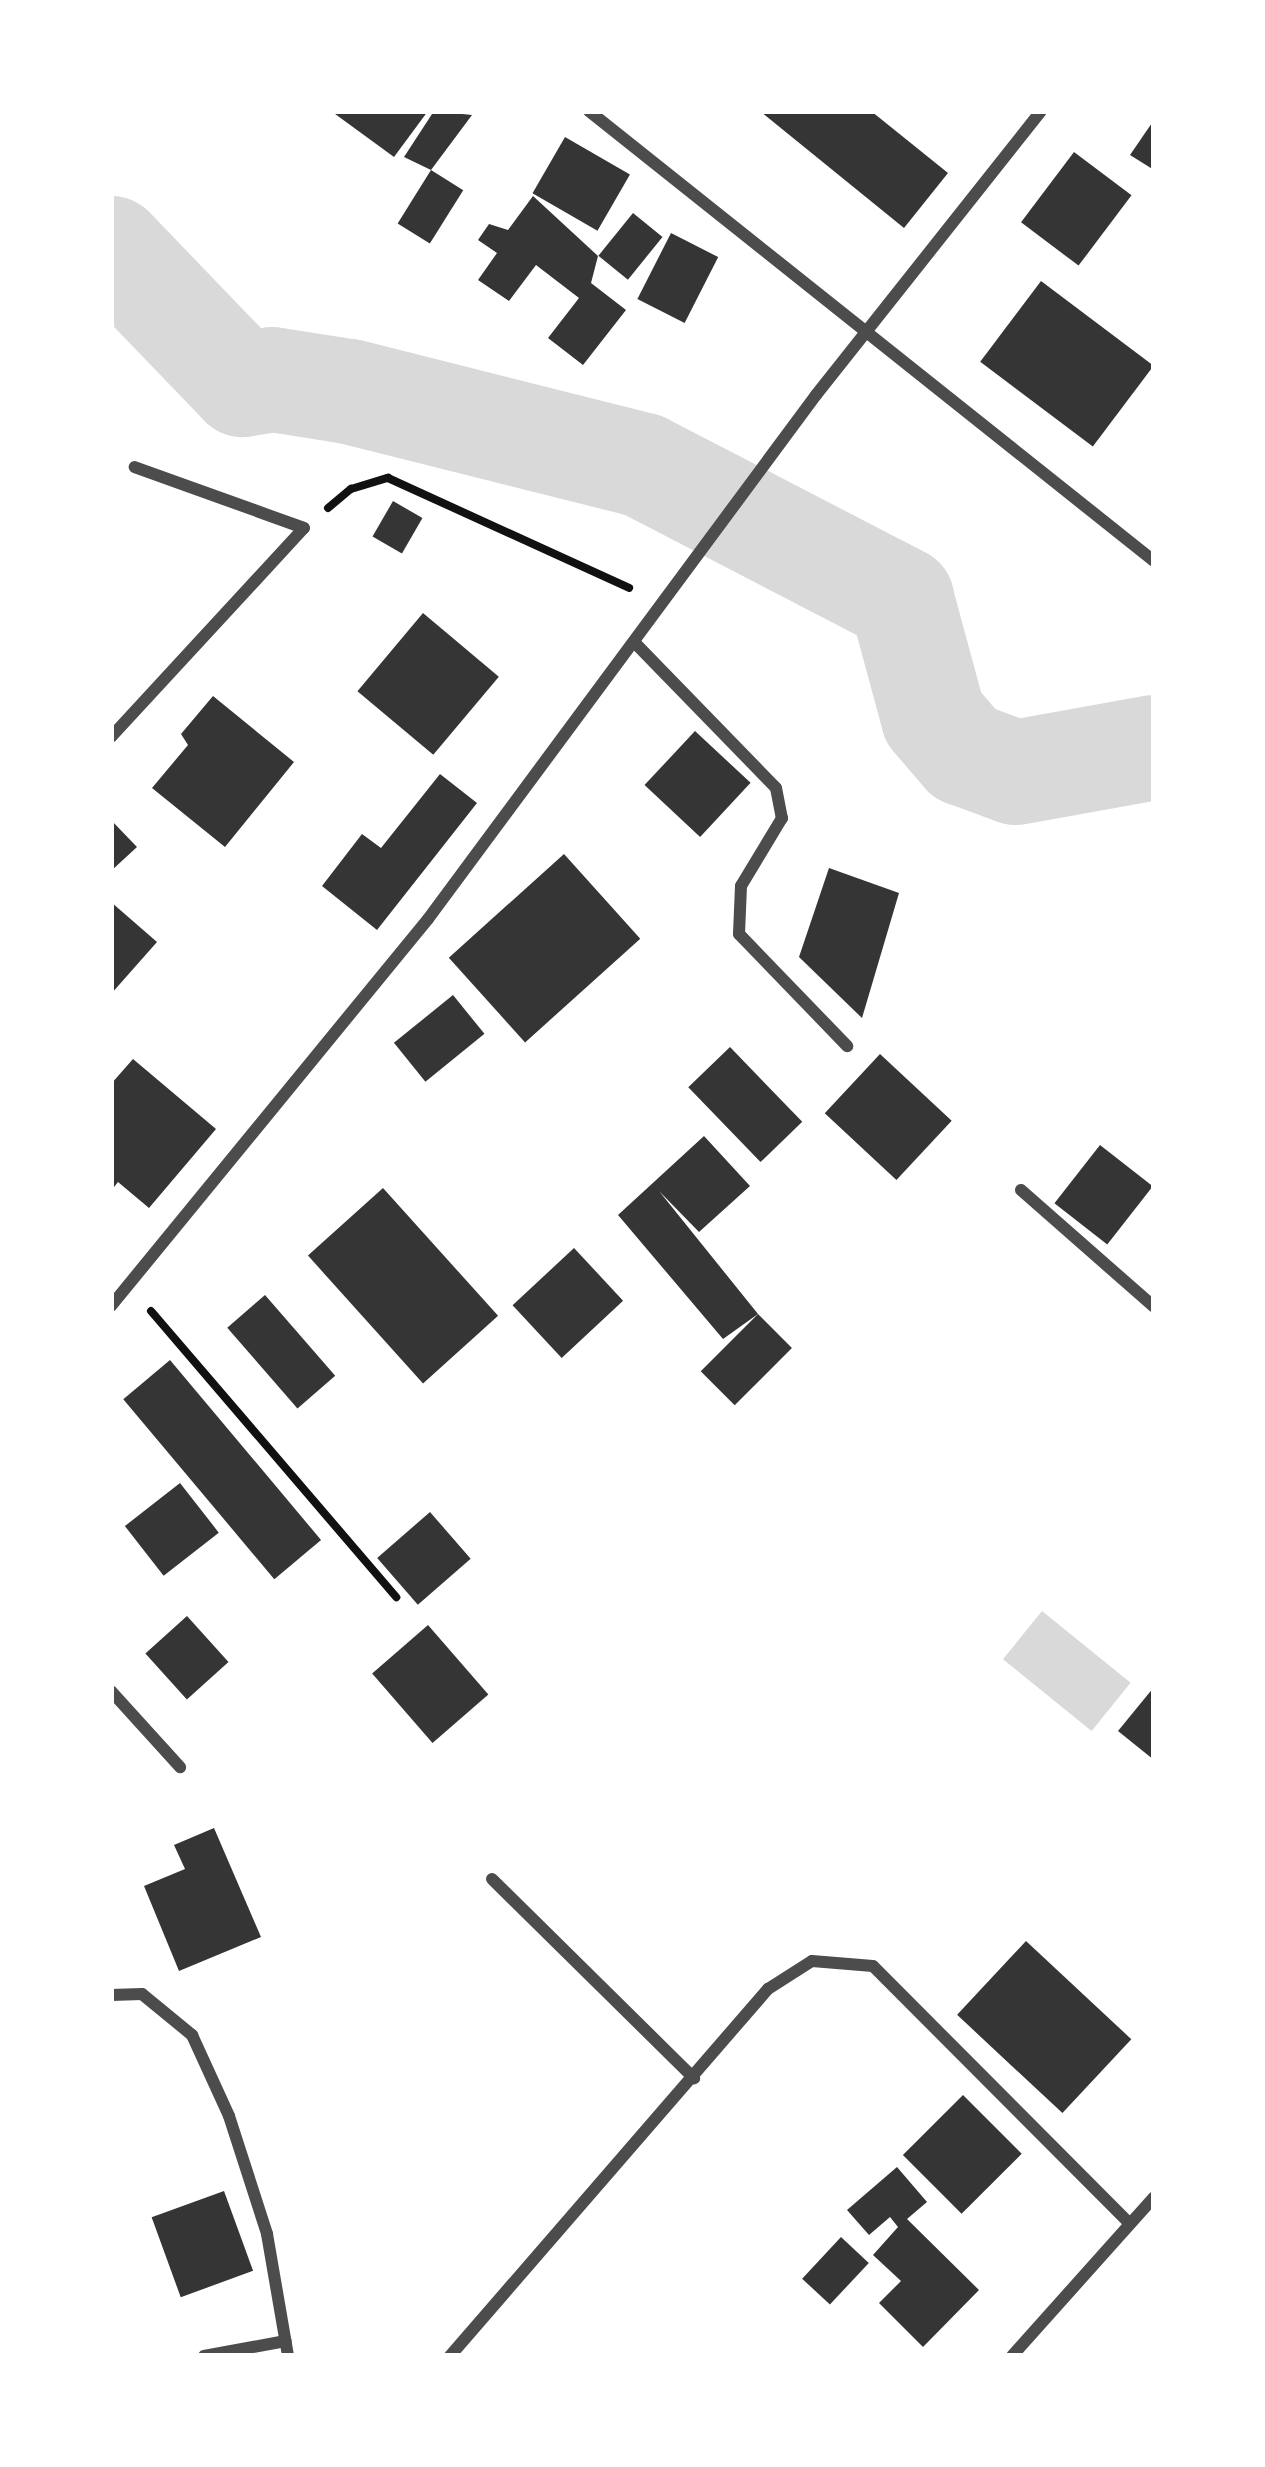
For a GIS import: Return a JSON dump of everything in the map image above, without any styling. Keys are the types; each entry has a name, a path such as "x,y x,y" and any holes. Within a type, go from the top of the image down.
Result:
{"street":[{"path":"589,111 870,330 1154,561"},
{"path":"111,1306 131,1287 637,645 816,395 1041,111"},
{"path":"111,737 304,528 135,467"},
{"path":"637,645 776,788 782,818 740,886 739,934 848,1046"},
{"path":"1021,1190 1154,1307"},
{"path":"111,1691 180,1767"},
{"path":"492,1879 694,2078"},
{"path":"450,2356 768,1989 812,1961 873,1966 1129,2223"},
{"path":"111,1995 142,1994 192,2036 229,2116 267,2234 288,2356"},
{"path":"1012,2356 1154,2197"},
{"path":"204,2356 286,2341"}],"path":[{"path":"304,528 351,489 388,478 665,605"},
{"path":"131,1287 396,1597"}],"shaded area":[{"path":"1042,1611 1131,1683 1092,1731 1003,1659"}],"building":[{"path":"331,111 428,111 394,157"},
{"path":"434,111 472,115 431,170 404,157"},
{"path":"760,111 871,111 948,173 904,228"},
{"path":"1154,120 1154,170 1130,155"},
{"path":"565,137 630,174 597,231 532,193"},
{"path":"1074,152 1132,195 1079,266 1021,222"},
{"path":"431,170 463,190 430,244 398,223"},
{"path":"533,196 598,256 591,283 626,310 583,365 548,338 579,298 536,265 509,301 478,280 497,253 478,240 489,224 508,230"},
{"path":"633,213 663,237 628,280 598,256"},
{"path":"671,233 718,257 685,323 637,299"},
{"path":"1041,281 1154,366 1093,447 980,362"},
{"path":"393,501 422,518 402,554 372,537"},
{"path":"423,613 499,677 433,755 357,691"},
{"path":"213,696 294,762 225,847 152,788 188,745 181,734"},
{"path":"695,731 751,783 700,837 645,785"},
{"path":"440,774 477,803 377,930 322,886 362,834 381,848"},
{"path":"111,820 137,847 111,871"},
{"path":"564,854 640,939 525,1042 449,958"},
{"path":"829,868 899,893 862,1018 799,957"},
{"path":"111,902 157,942 111,994"},
{"path":"453,995 484,1034 425,1082 394,1043"},
{"path":"730,1047 802,1122 761,1162 688,1087"},
{"path":"880,1054 952,1121 896,1180 825,1113"},
{"path":"133,1059 216,1129 149,1208 118,1182 111,1191 111,1084"},
{"path":"704,1136 750,1186 699,1232 659,1191 758,1314 723,1339 618,1215"},
{"path":"1100,1145 1153,1186 1107,1245 1054,1203"},
{"path":"383,1188 498,1316 423,1383 308,1256"},
{"path":"574,1248 623,1301 562,1358 513,1305"},
{"path":"265,1295 335,1376 297,1409 227,1328"},
{"path":"758,1314 792,1348 735,1405 701,1371"},
{"path":"170,1360 321,1540 274,1579 123,1399"},
{"path":"180,1483 219,1533 164,1576 125,1526"},
{"path":"430,1512 471,1559 418,1605 377,1558"},
{"path":"187,1616 228,1662 187,1700 145,1653"},
{"path":"428,1625 488,1694 433,1743 372,1674"},
{"path":"1154,1687 1154,1760 1118,1731"},
{"path":"214,1828 261,1937 179,1971 144,1886 185,1869 174,1845"},
{"path":"1026,1941 1131,2039 1062,2113 957,2015"},
{"path":"963,2095 1022,2154 962,2214 903,2155"},
{"path":"897,2167 927,2202 907,2219 979,2290 923,2347 879,2303 901,2281 873,2255 898,2227 890,2217 869,2235 847,2210"},
{"path":"224,2191 253,2271 181,2297 152,2217"},
{"path":"841,2237 869,2263 830,2305 802,2279"}],"waterway":[{"path":"111,248 242,384 272,379 349,391 643,465 901,599 933,717 964,753 1015,772 1154,747"},
{"path":"111,307 205,339"}]}
